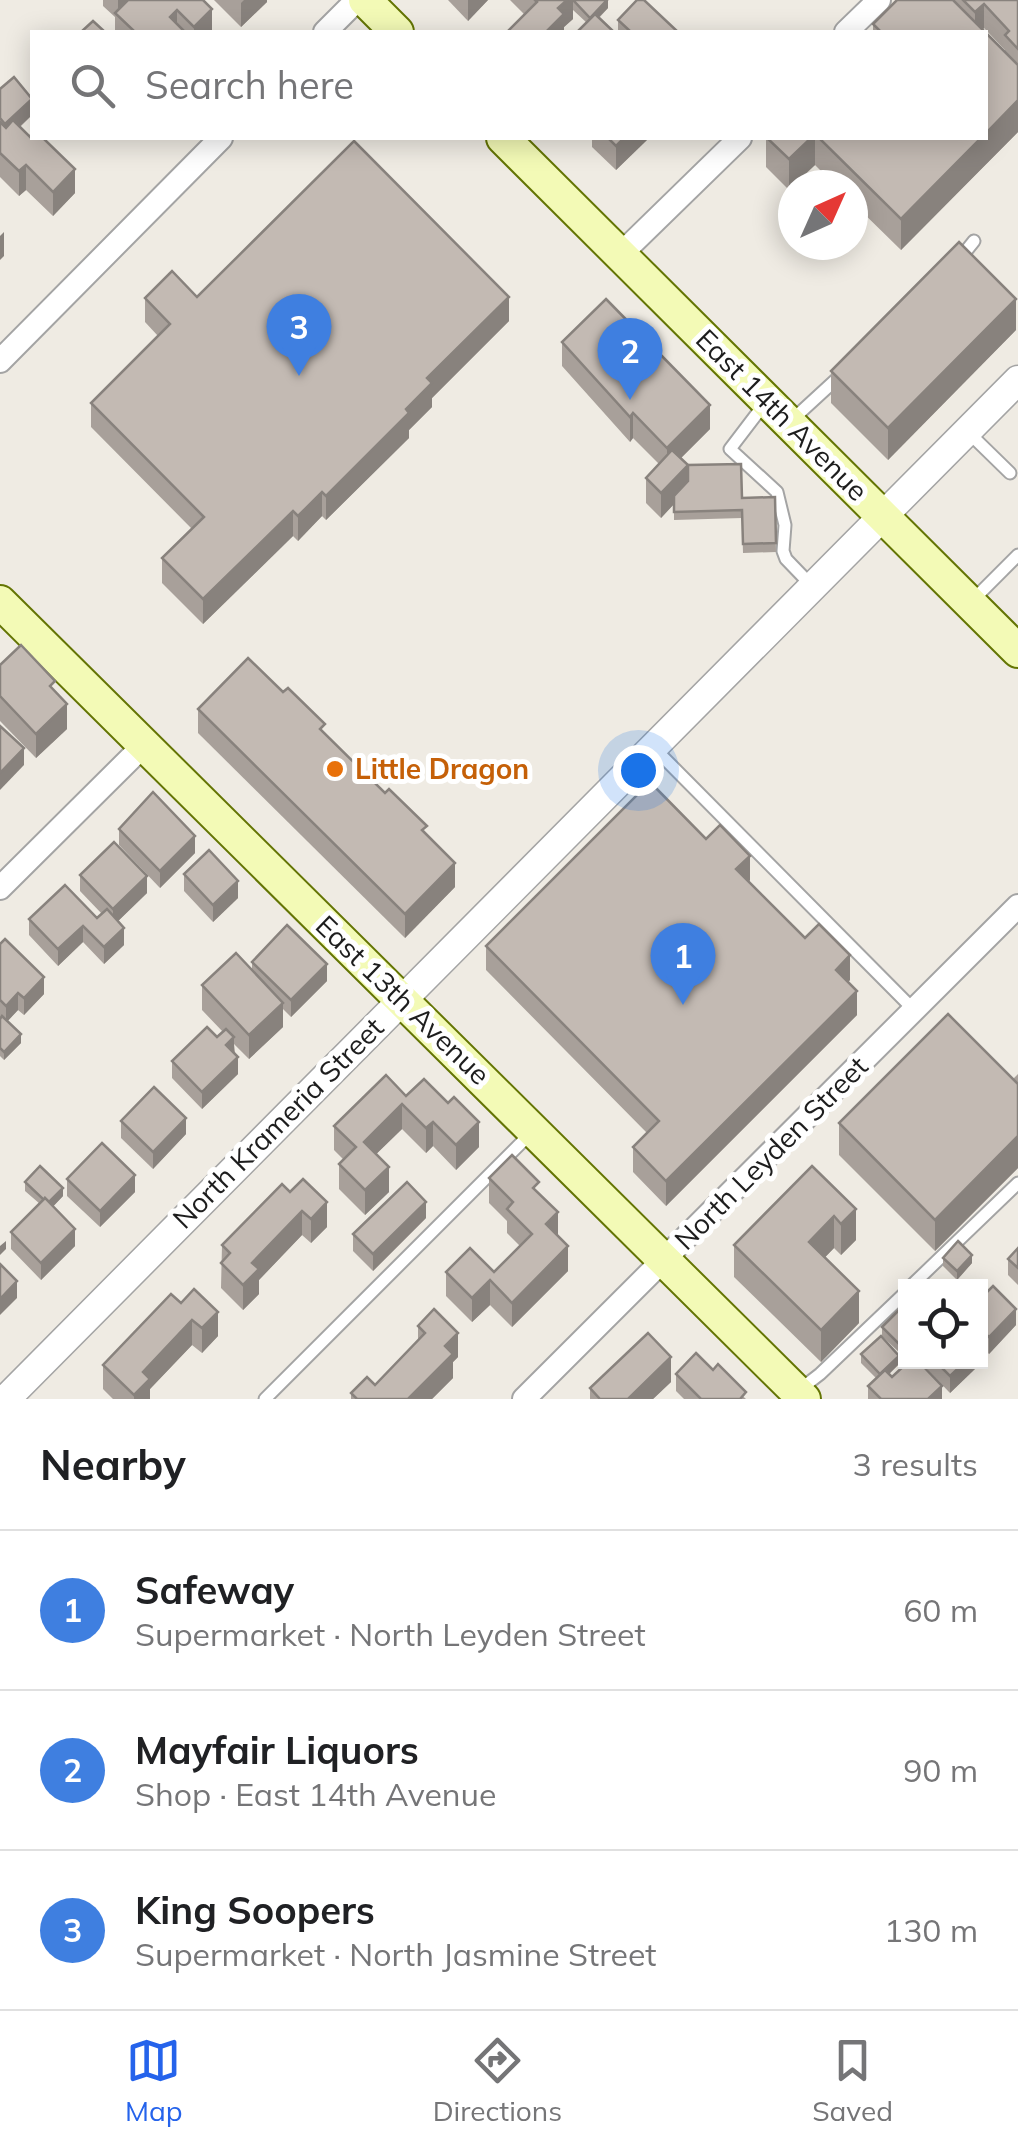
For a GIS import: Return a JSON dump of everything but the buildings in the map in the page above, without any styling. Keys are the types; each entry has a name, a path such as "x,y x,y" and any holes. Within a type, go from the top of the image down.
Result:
{"main road":[{"path":"365,0 396,30"},
{"name":"East 14th Avenue","path":"505,140 1018,651"},
{"name":"East 13th Avenue","path":"0,602 535,1129 796,1396"}],"street":[{"path":"327,30 357,0"},
{"path":"848,30 879,0"},
{"path":"0,362 219,140"},
{"path":"621,254 738,140"},
{"name":"North Krameria Street","path":"6,1399 1018,380"},
{"path":"0,888 144,746"},
{"name":"North Leyden Street","path":"524,1399 1018,906"}],"lane":[{"path":"945,275 974,240"},
{"path":"812,586 793,568 783,551 786,525 777,492 730,449 735,438 856,360"},
{"path":"967,431 1010,473"},
{"path":"970,603 1018,556"},
{"path":"652,746 915,1011"},
{"path":"266,1399 535,1129"},
{"path":"918,1279 1018,1184"},
{"path":"796,1396 898,1300"}],"place":[{"name":"King Soopers","path":"299,376"},
{"name":"Mayfair Liquors","path":"630,400"},
{"name":"Little Dragon","path":"335,769"},
{"name":"Safeway","path":"683,1005"}]}
